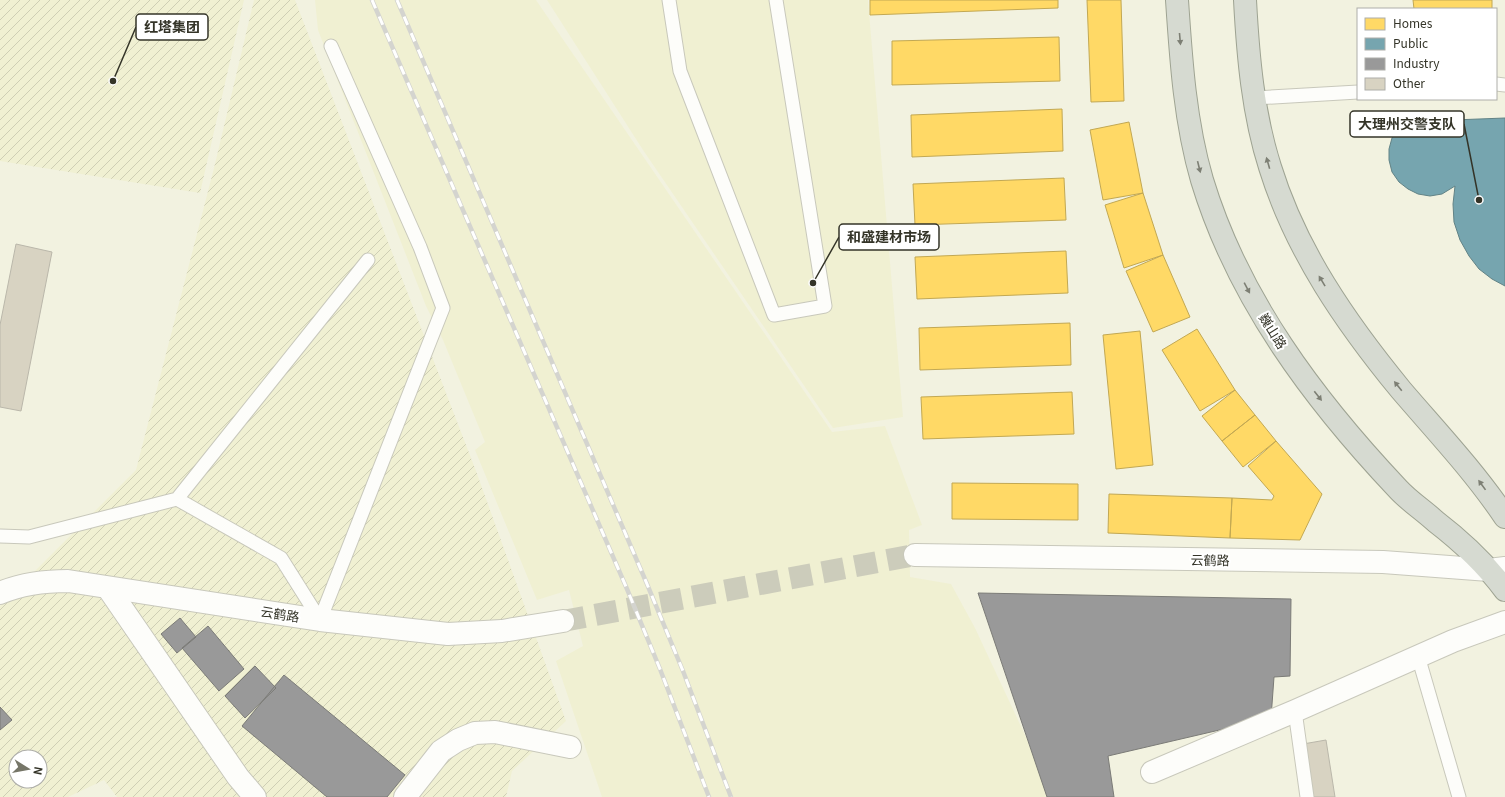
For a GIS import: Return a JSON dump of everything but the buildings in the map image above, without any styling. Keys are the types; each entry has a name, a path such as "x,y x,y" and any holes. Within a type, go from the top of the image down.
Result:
{"highway":[{"name":"巍山路","path":"1177,0 1188,115 1202,179 1212,211 1224,240 1255,302 1282,346 1310,386 1358,444 1400,491 1497,569 1505,590"},
{"path":"1245,0 1251,76 1266,153 1276,187 1295,232 1321,280 1349,324 1402,391 1471,470 1505,517"}],"street":[{"name":"云鹤路","path":"915,555 1383,562 1497,569"},
{"name":"云鹤路","path":"0,593 34,583 68,581 320,620 448,634 502,631 563,622"},
{"path":"108,588 238,777 255,797"},
{"path":"1152,772 1453,641 1505,622"},
{"path":"405,797 441,751 458,740 475,733 495,732 570,747"}],"lane":[{"path":"669,0 680,71 774,315 825,306 776,0"},
{"path":"320,620 443,308 420,247 331,46"},
{"path":"1255,98 1357,92"},
{"path":"0,536 29,537 177,498 368,260"},
{"path":"177,498 281,558 320,620"},
{"path":"1418,656 1459,797"},
{"path":"1295,711 1307,797"}],"shaded area":[{"path":"0,0 244,0 200,193 0,161"},
{"path":"254,0 295,0 476,471 566,721 512,771 506,797 117,797 104,780 68,797 0,797 0,606 136,470 214,168"},
{"path":"315,0 536,0 832,432 885,426 922,525 909,530 910,577 951,584 975,628 1032,750 1047,797 602,797 556,661 583,646 569,590 537,600 475,450 485,442 443,340 426,306 318,30"},
{"path":"547,0 868,0 903,417 833,428 643,150"}],"tunnel":[{"path":"563,621 915,555"}],"railway":[{"path":"372,0 627,589 660,669 709,797"},
{"path":"397,0 647,584 683,671 731,797"}],"place":[{"name":"红塔集团","path":"113,81"},
{"name":"大理州交警支队","path":"1479,200"},
{"name":"和盛建材市场","path":"813,283"}]}
